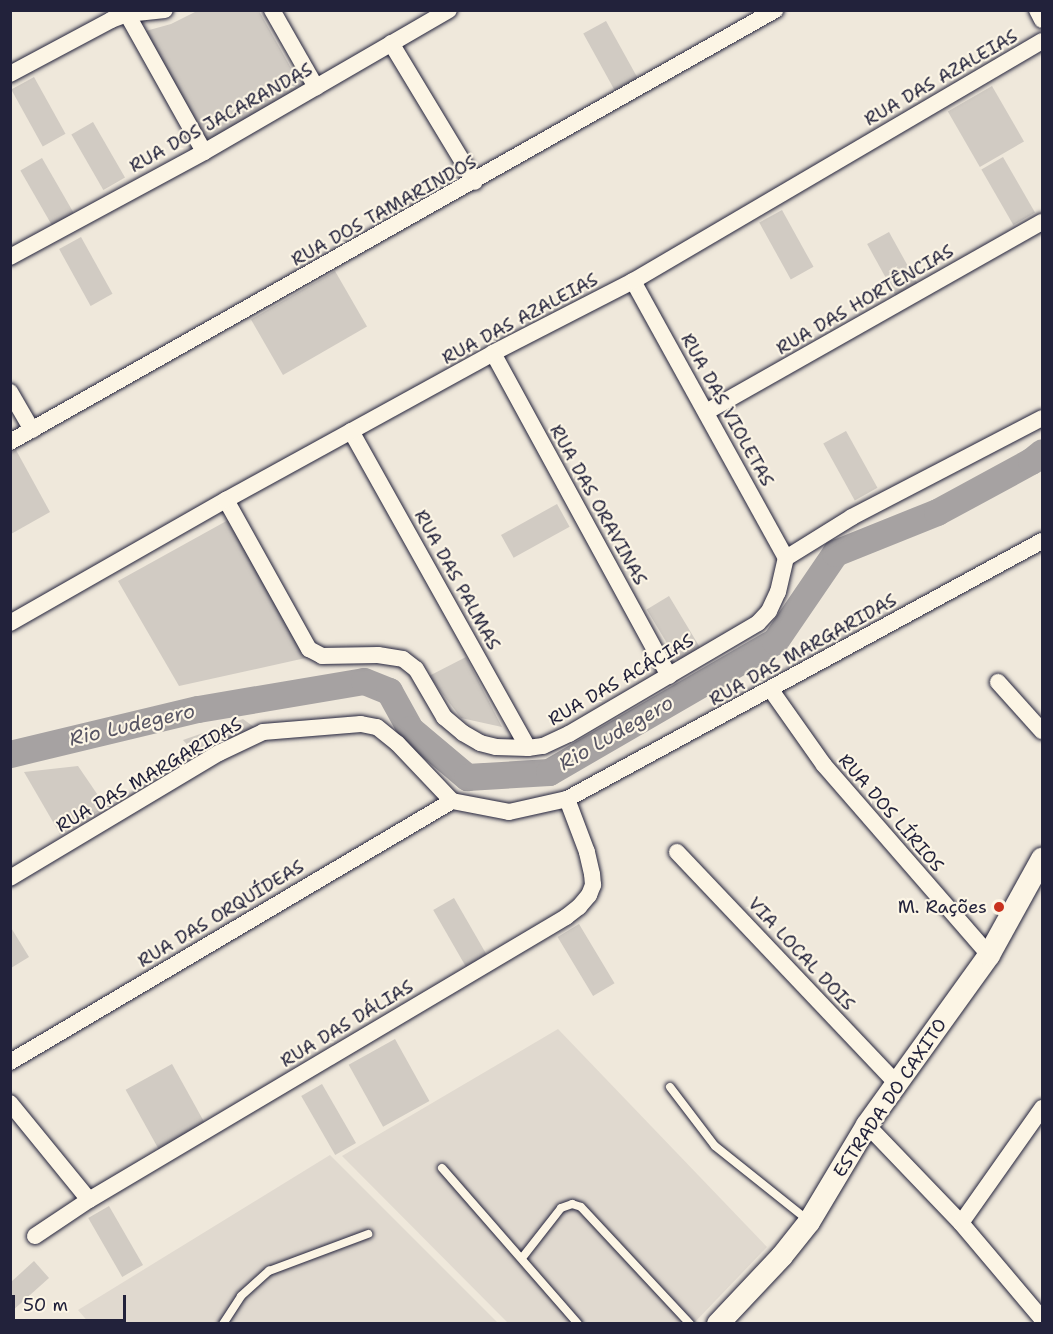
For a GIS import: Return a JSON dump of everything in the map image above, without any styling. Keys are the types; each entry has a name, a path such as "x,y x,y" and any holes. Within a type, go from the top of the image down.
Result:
{"main road":[{"name":"ESTRADA DO CAXITO","path":"717,1323 782,1256 809,1222 867,1125 989,955 1042,859"}],"street":[{"path":"10,74 94,28 127,14 165,10"},
{"path":"272,10 316,87"},
{"name":"RUA DOS JACARANDAS","path":"10,257 204,152 449,10"},
{"name":"RUA DOS TAMARINDOS","path":"10,442 475,182 775,10"},
{"path":"1037,10 1042,20"},
{"path":"127,14 204,152"},
{"name":"RUA DAS AZALEIAS","path":"10,623 226,500 493,353 633,281 1042,41"},
{"path":"391,43 475,182"},
{"name":"RUA DAS HORTÊNCIAS","path":"706,412 1042,222"},
{"name":"RUA DAS VIOLETAS","path":"633,281 786,558"},
{"name":"RUA DAS ORAVINAS","path":"493,353 669,676"},
{"path":"10,392 32,430"},
{"path":"786,558 852,518 1042,418"},
{"name":"RUA DAS PALMAS","path":"351,432 528,748"},
{"name":"RUA DAS ACÁCIAS","path":"226,500 309,649 322,656 378,655 403,659 416,669 444,717 463,734 480,743 496,747 543,746 569,734 758,623 769,611 778,592 786,558"},
{"name":"RUA DAS MARGARIDAS","path":"10,878 219,753 263,732 361,724 377,727 397,743 452,801 509,812 567,799 1042,542"},
{"path":"998,682 1042,731"},
{"name":"RUA DOS LÍRIOS","path":"771,690 824,765 989,955"},
{"name":"RUA DAS DÁLIAS","path":"35,1236 89,1200 566,917 579,907 589,895 593,885 592,874 587,852 567,799"},
{"name":"RUA DAS ORQUÍDEAS","path":"10,1062 452,801"},
{"name":"VIA LOCAL DOIS","path":"677,852 896,1083"},
{"path":"10,1103 89,1200"},
{"path":"961,1223 1042,1108"},
{"path":"867,1125 961,1223 1042,1319"}],"lane":[{"path":"670,1087 715,1146 809,1222"},
{"path":"442,1168 578,1323"},
{"path":"522,1258 561,1208 572,1204 581,1207 690,1323"},
{"path":"223,1323 241,1296 269,1271 368,1234"}],"shaded area":[{"path":"197,11 259,11 304,91 218,137 205,138 142,32 171,24"},
{"path":"606,21 638,78 615,90 583,34"},
{"path":"34,77 66,134 43,146 11,90"},
{"path":"992,86 1024,141 980,167 948,112"},
{"path":"93,122 125,177 103,190 71,134"},
{"path":"1003,157 1035,212 1013,225 981,170"},
{"path":"42,158 74,213 52,226 20,170"},
{"path":"782,210 814,267 791,279 759,223"},
{"path":"889,232 921,289 899,301 867,244"},
{"path":"81,237 113,294 91,306 59,249"},
{"path":"335,271 367,326 283,375 251,320"},
{"path":"846,431 878,488 855,500 823,444"},
{"path":"16,450 50,512 11,534 11,453"},
{"path":"557,504 570,527 514,558 501,535"},
{"path":"230,519 310,657 179,686 118,581"},
{"path":"669,596 700,648 678,662 647,609"},
{"path":"466,657 502,727 461,718 429,676"},
{"path":"243,719 254,727 199,758 183,740"},
{"path":"78,766 106,807 60,834 24,772"},
{"path":"454,898 488,957 467,969 433,910"},
{"path":"579,924 615,983 593,996 558,937"},
{"path":"10,926 29,957 11,968 10,968"},
{"path":"558,1029 767,1247 694,1323 508,1323 342,1156"},
{"path":"395,1039 429,1101 383,1127 349,1065"},
{"path":"172,1064 206,1126 160,1152 126,1090"},
{"path":"322,1084 356,1143 335,1155 301,1096"},
{"path":"330,1155 498,1323 90,1324 78,1310"},
{"path":"109,1206 143,1265 122,1277 88,1218"},
{"path":"34,1261 49,1278 11,1312 11,1282"}],"waterway":[{"name":"Rio Ludegero","path":"10,754 198,709 364,681 389,691 410,729 467,777 549,772 775,641 835,553 937,512 1031,461 1042,452"}],"place":[{"name":"M. Rações","path":"999,907"}]}
